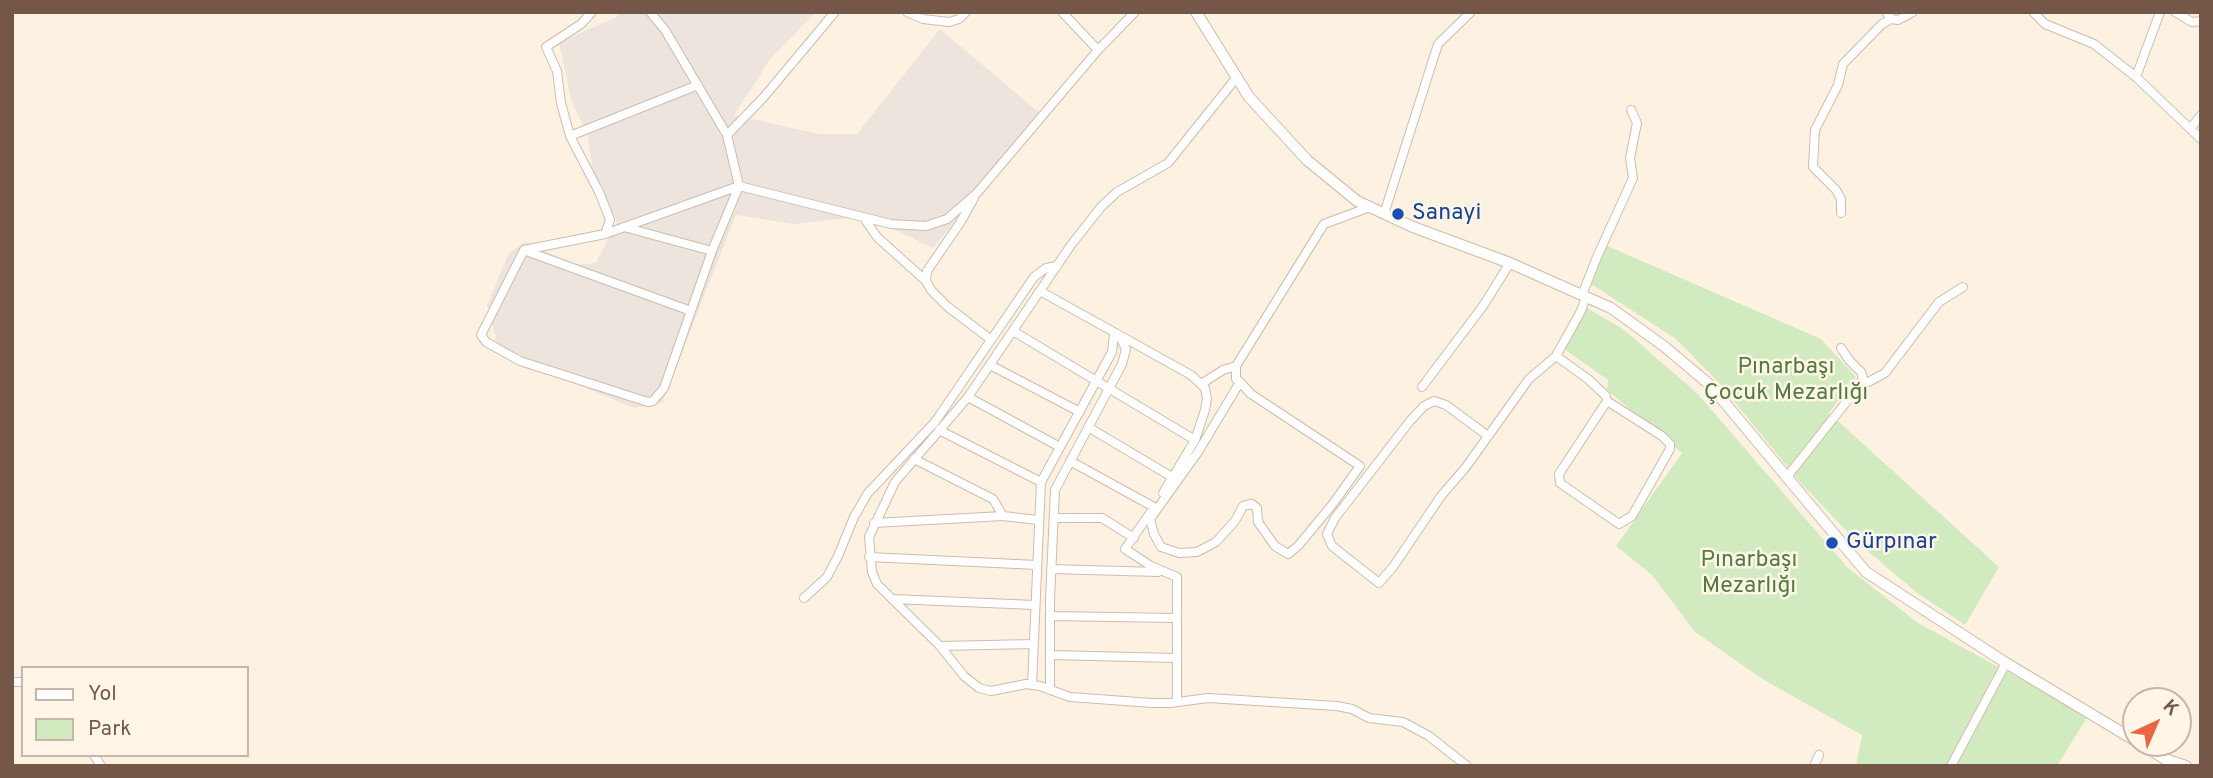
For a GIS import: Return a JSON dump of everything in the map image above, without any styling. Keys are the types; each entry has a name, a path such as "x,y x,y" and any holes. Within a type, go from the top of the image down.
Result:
{"main road":[{"path":"1196,12 1250,97 1307,160 1357,201 1413,227 1510,263 1611,308 1665,347 1710,385 1866,572 2006,663 2122,732"},
{"path":"2164,762 2186,766"}],"street":[{"path":"592,12 581,24 546,47 557,71 561,103 570,136 600,194 610,220 605,234"},
{"path":"523,250 481,335 486,342 520,361 648,402 653,401 664,388 712,251 739,186 727,135 665,30 650,12"},
{"path":"727,135 763,98 835,12"},
{"path":"907,12 923,19 949,22 959,19 966,12"},
{"path":"1062,12 1098,50"},
{"path":"523,250 605,234 739,186 891,224 926,226 947,219 977,193 1098,50 1135,12"},
{"path":"1384,214 1438,44 1471,12"},
{"path":"1841,213 1841,199 1836,190 1813,167 1815,130 1838,85 1843,64 1889,16 1898,20 1913,12"},
{"path":"2033,12 2053,28 2094,44 2136,77 2201,139"},
{"path":"2136,77 2160,12"},
{"path":"2175,12 2192,22 2201,21"},
{"path":"1237,77 1168,163 1117,192 1101,207 1057,266 968,397 895,482 869,537 869,557 877,584 940,646 964,676 979,688 990,691 1032,685 1070,697 1098,700 1170,703 1208,698 1268,700 1352,709 1369,718 1403,722 1415,727 1467,766"},
{"path":"570,136 698,85"},
{"path":"1488,436 1446,405 1434,401 1424,406 1409,421 1335,518 1328,534 1332,546 1380,583 1441,496 1488,436 1529,379 1556,356 1581,311 1597,257 1633,178 1630,158 1637,122 1630,110"},
{"path":"2191,128 2201,115"},
{"path":"926,281 927,271 977,193"},
{"path":"1240,382 1198,452 1150,519 1161,547 1179,553 1197,552 1216,542 1235,521 1243,506 1252,504 1257,508 1258,522 1275,546 1288,554 1332,505 1360,466 1251,394 1240,382 1236,379 1236,366 1324,224 1370,207"},
{"path":"864,218 877,237 926,281 948,307 990,339"},
{"path":"624,227 712,251"},
{"path":"523,250 691,311"},
{"path":"1422,387 1483,306 1510,263"},
{"path":"804,598 827,577 868,493 935,422 1034,277 1046,268 1057,266"},
{"path":"1859,387 1885,373 1939,302 1963,287"},
{"path":"1040,292 1191,375 1205,388 1207,400 1195,440 1125,549 1151,566 1177,577 1177,701"},
{"path":"1013,331 1195,440"},
{"path":"1032,685 1041,482 1118,337"},
{"path":"1050,690 1055,490 1122,364 1126,349 1118,337"},
{"path":"1786,478 1859,387 1863,378 1841,348"},
{"path":"1556,356 1588,379 1606,396 1607,401 1670,444 1670,449 1632,516 1619,524 1560,483 1559,474 1607,401"},
{"path":"990,365 1080,412"},
{"path":"1201,384 1223,370 1236,366"},
{"path":"968,397 1060,447"},
{"path":"1088,427 1172,477"},
{"path":"939,430 1041,482"},
{"path":"914,459 993,499 1003,516"},
{"path":"1070,461 1154,507"},
{"path":"874,523 1003,516 1038,520"},
{"path":"1054,517 1102,519 1134,538"},
{"path":"869,557 1037,565"},
{"path":"1051,569 1165,572"},
{"path":"891,599 1035,605"},
{"path":"1050,616 1176,618"},
{"path":"940,646 1033,644"},
{"path":"1050,655 1176,658"},
{"path":"1951,766 2006,663"},
{"path":"1814,766 1819,755"}],"shaded area":[{"path":"620,12 816,12 771,58 734,115 819,134 857,134 940,29 1043,116 933,248 866,216 794,224 736,215 662,403 634,408 529,368 490,349 496,337 487,305 509,253 525,242 576,265 596,263 617,222 593,172 588,137 571,99 559,42 615,18"}],"green space":[{"name":"Pınarbaşı Çocuk Mezarlığı","path":"1605,245 1821,339 1856,377 1829,413 1999,567 1965,625 1916,592 1857,542 1800,482 1720,384 1676,339 1588,282"},
{"name":"Pınarbaşı Mezarlığı","path":"1587,308 1623,329 1698,394 1847,567 1918,623 2088,716 2057,766 1856,766 1862,735 1764,680 1695,632 1652,575 1616,546 1682,453 1607,390 1608,380 1564,349"}],"place":[{"name":"Sanayi","path":"1398,214"},
{"name":"Gürpınar","path":"1832,543"}]}
